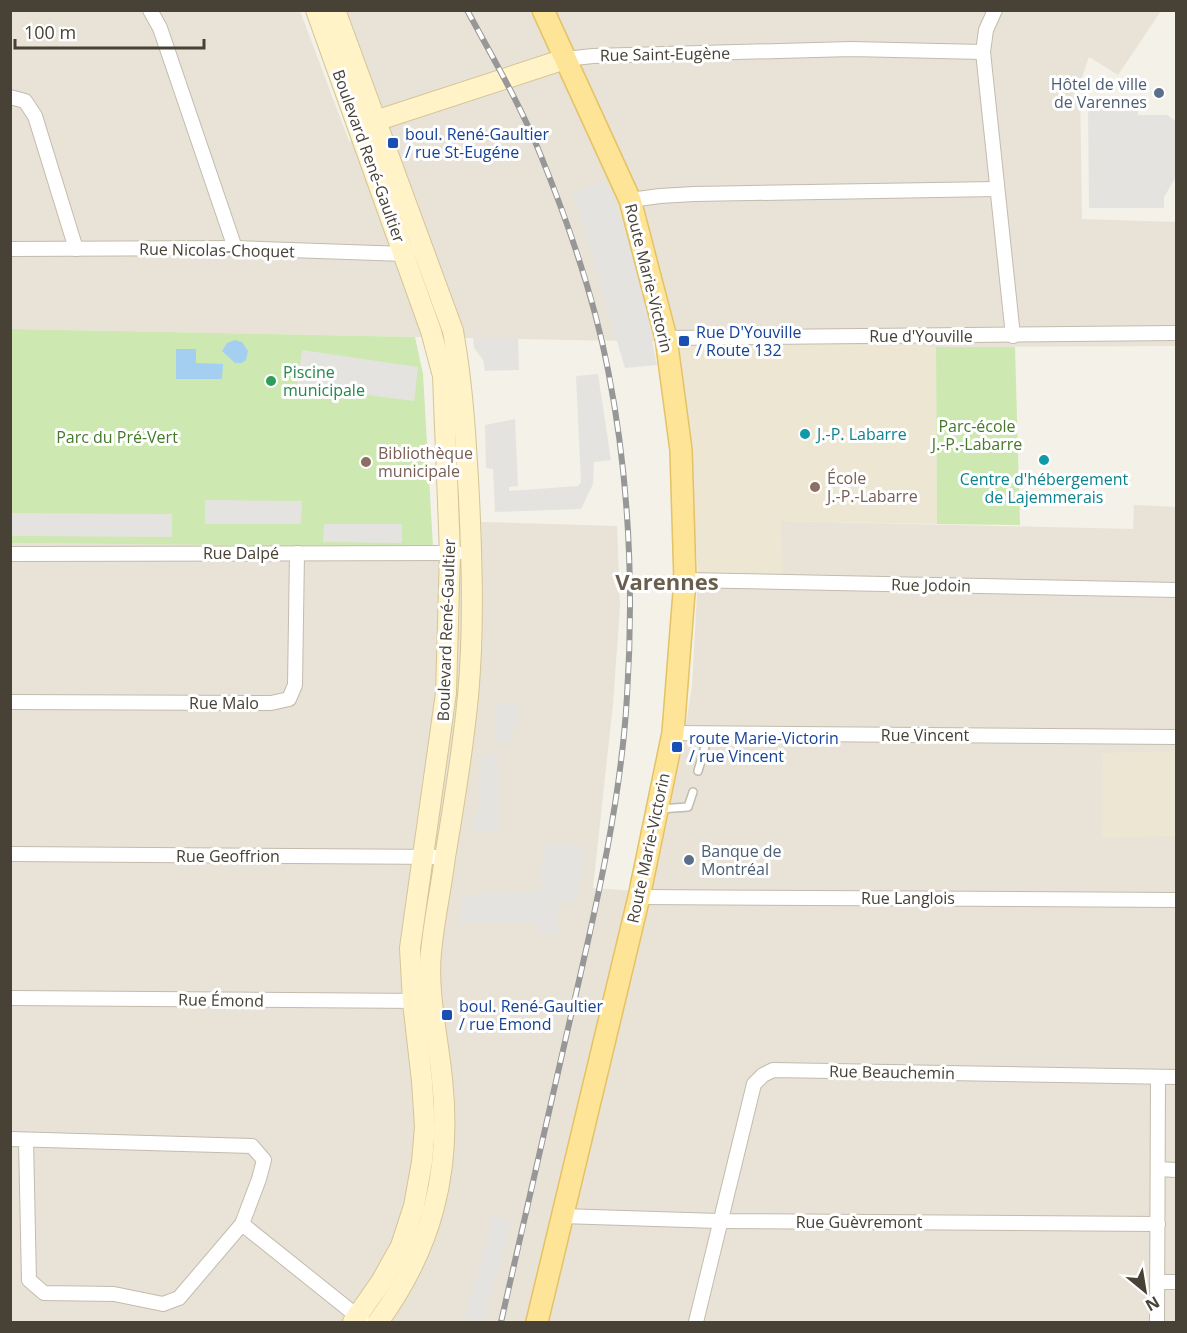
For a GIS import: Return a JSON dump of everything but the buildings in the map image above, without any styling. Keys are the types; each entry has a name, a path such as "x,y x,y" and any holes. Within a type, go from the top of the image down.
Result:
{"main road":[{"name":"Route Marie-Victorin","path":"537,1323 639,897 673,733 685,580 681,450 666,338 630,200 543,10"}],"street":[{"path":"150,10 160,28 235,248"},
{"name":"Boulevard René-Gaultier","path":"316,10 367,124 414,252 431,330 452,374 471,554 468,696 423,1001 422,1162 414,1206 401,1246 358,1321"},
{"name":"Boulevard René-Gaultier","path":"336,10 367,124"},
{"path":"995,10 986,30 983,52 1013,336"},
{"name":"Rue Saint-Eugène","path":"367,124 565,59 594,56 851,50 983,52"},
{"path":"10,97 25,101 35,116 76,249"},
{"path":"630,200 694,194 996,189"},
{"name":"Rue Nicolas-Choquet","path":"10,249 235,248 414,252"},
{"name":"Rue d'Youville","path":"666,338 1176,333"},
{"name":"Boulevard René-Gaultier","path":"378,1323 416,1262 434,1213 442,1168 444,1125 442,1080 410,948 446,693 452,374"},
{"name":"Rue Malo","path":"10,702 271,703 289,699 295,685 297,553"},
{"name":"Rue Dalpé","path":"10,554 471,554"},
{"name":"Rue Jodoin","path":"685,580 1176,590"},
{"name":"Rue Vincent","path":"673,733 1176,737"},
{"name":"Rue Geoffrion","path":"10,854 446,857"},
{"name":"Rue Langlois","path":"639,897 1176,900"},
{"name":"Rue Émond","path":"10,998 423,1001"},
{"name":"Rue Beauchemin","path":"696,1323 754,1084 763,1075 773,1070 1176,1077"},
{"path":"1157,1323 1158,1077"},
{"path":"10,1139 252,1146 264,1160 242,1224 179,1298 163,1304 114,1294 44,1293 29,1280 26,1140"},
{"path":"1158,1169 1176,1170"},
{"name":"Rue Guèvremont","path":"561,1216 719,1221 1158,1224"},
{"path":"242,1224 358,1321"},
{"path":"1157,1282 1176,1282"}],"lane":[{"path":"698,771 709,733"},
{"path":"657,809 688,807 693,792"}],"shaded area":[{"path":"11,11 300,11 349,141 388,133 343,11 1161,11 1118,75 1089,57 1080,83 1082,219 1176,222 1176,346 936,347 11,329"},
{"path":"1088,102 1138,102 1138,115 1167,115 1176,121 1176,177 1164,197 1164,208 1089,208"},
{"path":"606,180 630,247 657,365 625,368 573,193"},
{"path":"518,337 519,370 485,371 483,360 474,348 473,338"},
{"name":"École J.-P.-Labarre","path":"676,342 936,347 937,524 781,521 783,576 698,575 690,453"},
{"path":"302,350 418,367 414,401 297,386"},
{"path":"598,374 611,460 594,462 593,484 581,509 495,512 493,469 486,468 485,425 515,419 518,486 509,487 509,491 578,486 581,482 576,376"},
{"path":"205,500 302,501 301,524 205,524"},
{"path":"1134,505 1176,507 1176,1322 11,1322 11,543 480,547 481,522 617,526 620,607 613,704 593,888 651,892 682,749 692,686 698,575 781,521 1133,529"},
{"path":"11,513 172,514 172,537 11,536"},
{"path":"324,524 402,524 402,543 323,542"},
{"path":"496,702 518,703 518,729 512,729 512,742 495,742"},
{"path":"1176,751 1176,836 1102,838 1103,753"},
{"path":"482,756 498,756 498,831 474,832 474,817 481,806 479,778"},
{"path":"585,845 577,902 559,901 557,934 538,934 538,923 460,924 462,895 541,891 543,846"},
{"path":"493,1215 511,1221 484,1322 475,1322 465,1319"}],"green space":[{"name":"Parc du Pré-Vert","path":"11,329 415,337 423,374 433,547 11,543"},
{"name":"Parc-école J.-P.-Labarre","path":"936,347 1015,347 1020,525 937,524"}],"water":[{"path":"235,340 242,342 248,351 246,360 242,363 235,363 222,351 227,343"},
{"path":"176,349 196,349 196,363 223,364 222,379 176,379"}],"railway":[{"path":"467,10 533,137 561,208 588,288 608,370 615,410 625,492 630,574 627,696 613,815 590,933 501,1322"}],"place":[{"name":"Hôtel de ville de Varennes","path":"1159,93"},
{"name":"boul. René-Gaultier / rue St-Eugéne","path":"393,143"},
{"name":"Rue D'Youville / Route 132","path":"684,341"},
{"name":"Piscine municipale","path":"271,381"},
{"name":"J.-P. Labarre","path":"805,434"},
{"name":"Centre d'hébergement de Lajemmerais","path":"1044,460"},
{"name":"Bibliothèque municipale","path":"366,462"},
{"name":"École J.-P.-Labarre","path":"815,487"},
{"name":"route Marie-Victorin / rue Vincent","path":"677,747"},
{"name":"Banque de Montréal","path":"689,860"},
{"name":"boul. René-Gaultier / rue Emond","path":"447,1015"}],"district":[{"name":"Varennes","path":"667,581"}]}
